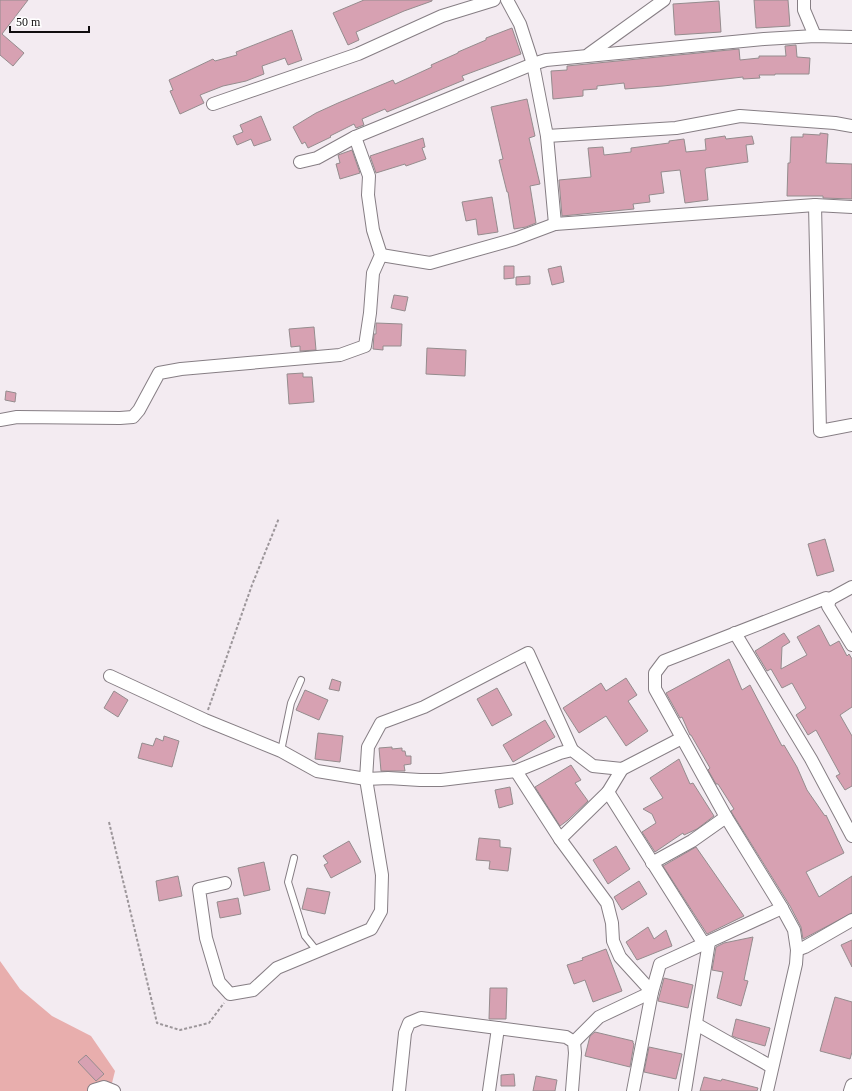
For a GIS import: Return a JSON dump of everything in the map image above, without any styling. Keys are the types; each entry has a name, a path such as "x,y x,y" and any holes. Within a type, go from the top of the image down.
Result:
{"street":[{"path":"213,104 358,54 442,16 494,0"},
{"path":"507,0 520,24 533,64 547,136 555,224"},
{"path":"588,55 664,0"},
{"path":"804,0 804,10 815,36"},
{"path":"300,162 318,158 355,137 546,60 588,55 815,36 852,37"},
{"path":"547,136 676,128 740,116 835,123 852,126"},
{"path":"0,420 17,417 133,417 139,410 158,373 181,369 340,355 365,346 370,313 373,273 382,255 373,230 368,195 369,176 355,137"},
{"path":"382,255 430,263 515,240 555,224 815,205 852,207"},
{"path":"815,205 820,431 852,425"},
{"path":"767,1091 796,964 797,950 794,930 726,817 655,689 655,673 664,661 826,598 830,599 852,587"},
{"path":"830,599 828,606 852,645"},
{"path":"735,633 811,759 852,836"},
{"path":"225,883 199,889 206,938 219,982 230,994 253,990 277,968 371,929 381,911 382,875 366,779 368,747 381,723 424,707 528,653 572,750 593,766 622,769"},
{"path":"110,676 205,720 281,751 317,771 366,779 388,778 441,780 516,771 560,753 572,750"},
{"path":"560,839 608,792 622,769 682,738"},
{"path":"516,771 560,839 607,903 612,923 613,941 620,957 652,992"},
{"path":"608,792 652,863 706,943 696,1024 685,1091"},
{"path":"652,863 692,841 726,817"},
{"path":"633,1091 652,992 660,964 782,908"},
{"path":"797,950 852,920"},
{"path":"574,1042 599,1017 652,992"},
{"path":"399,1091 405,1033 409,1023 421,1018 566,1037 574,1042 576,1053 572,1091"},
{"path":"696,1024 772,1067"},
{"path":"489,1091 498,1028"},
{"path":"850,1091 852,1085"},
{"path":"94,1090 104,1087 114,1091"}],"lane":[{"path":"281,751 291,703 301,680"},
{"path":"294,858 288,882 305,936 317,951"}],"path":[{"path":"205,720 252,585 279,518"},
{"path":"109,822 157,1023 180,1030 209,1022 230,994"}],"shaded area":[{"path":"0,961 20,989 52,1016 91,1036 115,1071 110,1091 0,1091"}],"building":[{"path":"0,0 28,0 2,34 24,53 13,66 0,55"},
{"path":"364,0 432,1 404,11 356,32 359,40 348,45 333,13"},
{"path":"754,0 788,0 790,26 756,28"},
{"path":"719,1 721,32 675,35 673,4"},
{"path":"512,28 521,54 462,76 464,80 387,112 385,109 362,119 364,125 356,128 354,124 308,148 305,142 302,144 293,127 316,113 338,103 393,80 395,84 432,67 431,65 486,40 486,38"},
{"path":"292,30 302,60 288,65 285,58 262,66 264,74 246,81 223,86 200,95 204,103 180,114 170,91 173,90 169,80 213,59 215,61 237,55 236,52"},
{"path":"796,45 797,57 810,58 809,74 759,75 760,78 743,79 743,77 625,89 624,83 597,86 597,89 583,90 583,96 553,99 551,71 567,70 567,66 739,49 740,60 759,58 759,56 786,56 785,46"},
{"path":"527,99 535,136 529,138 540,184 530,186 536,223 526,227 514,229 508,192 499,160 503,159 491,107"},
{"path":"261,116 271,140 254,146 251,139 237,145 233,136 243,132 240,125"},
{"path":"820,133 828,134 826,163 852,164 852,199 823,198 823,196 787,196 788,163 790,163 791,137 803,137 803,134 820,135"},
{"path":"725,136 726,139 752,136 754,144 746,145 748,162 706,168 708,200 685,203 680,170 661,172 664,193 649,195 650,202 633,204 634,209 562,216 559,180 591,177 588,148 603,147 604,155 631,152 631,148 669,143 669,141 684,139 686,152 706,150 705,139"},
{"path":"423,138 425,147 422,148 426,159 406,166 405,164 376,173 370,156"},
{"path":"352,150 360,173 340,179 336,164 340,163 338,155"},
{"path":"492,197 498,232 478,235 476,219 466,221 462,202"},
{"path":"504,266 514,266 514,278 504,279"},
{"path":"561,266 564,282 552,285 548,269"},
{"path":"530,276 530,284 516,285 516,277"},
{"path":"394,295 408,297 405,311 391,308"},
{"path":"376,323 402,324 401,346 383,346 383,350 373,349 374,334 376,334"},
{"path":"314,327 316,350 300,351 300,346 291,347 289,329"},
{"path":"427,348 466,350 465,376 426,374"},
{"path":"303,373 303,377 312,377 314,402 289,404 287,374"},
{"path":"6,391 16,393 15,402 5,400"},
{"path":"825,539 834,571 817,576 808,544"},
{"path":"819,625 830,646 839,641 847,656 849,654 852,659 852,707 840,715 852,736 852,786 845,790 836,776 840,774 816,730 808,735 796,715 806,708 792,683 782,688 771,669 767,671 755,651 784,633 790,642 782,647 781,669 807,655 797,637"},
{"path":"729,659 742,690 750,685 782,746 784,745 797,767 807,790 825,816 826,815 844,853 806,872 819,897 852,876 852,913 803,939 801,927 790,906 732,813 731,811 734,809 718,784 716,784 708,770 710,768 690,735 682,717 680,718 666,693"},
{"path":"626,678 637,695 628,701 648,731 626,746 606,716 579,733 563,708 601,683 606,691"},
{"path":"332,679 341,682 339,691 329,689"},
{"path":"497,688 512,715 492,726 477,699"},
{"path":"305,690 328,700 319,720 296,710"},
{"path":"114,691 128,700 118,717 104,708"},
{"path":"545,720 555,737 513,762 503,745"},
{"path":"318,733 343,736 340,762 315,759"},
{"path":"164,736 179,741 172,767 138,758 142,743 153,746 156,738 163,741"},
{"path":"392,747 392,749 402,748 402,751 405,751 406,756 411,756 411,764 404,765 405,771 381,771 379,748"},
{"path":"679,759 690,784 693,783 714,816 697,829 684,835 683,833 655,852 642,832 656,823 652,814 643,809 663,798 650,778"},
{"path":"571,765 581,780 575,783 588,801 560,826 535,787"},
{"path":"510,787 513,804 499,808 495,790"},
{"path":"479,838 500,840 500,847 511,848 508,871 489,869 490,861 476,860"},
{"path":"349,841 361,862 331,878 324,865 328,863 323,856"},
{"path":"616,846 630,869 608,884 593,860"},
{"path":"696,847 744,916 707,934 663,866"},
{"path":"264,862 270,890 244,896 238,868"},
{"path":"178,876 182,896 159,901 156,881"},
{"path":"639,881 647,894 622,910 614,897"},
{"path":"307,888 330,892 325,914 302,909"},
{"path":"238,898 241,914 220,918 217,902"},
{"path":"648,927 654,939 666,930 672,946 637,960 626,942"},
{"path":"753,937 744,980 748,981 741,1006 717,998 723,972 712,970 716,947 724,943"},
{"path":"852,940 852,967 841,945"},
{"path":"606,949 622,991 593,1002 585,980 574,984 567,965 583,960 582,958"},
{"path":"664,978 693,985 688,1008 658,1001"},
{"path":"490,988 507,988 506,1019 489,1019"},
{"path":"835,997 852,1002 852,1052 850,1059 820,1051"},
{"path":"736,1019 770,1028 765,1046 732,1036"},
{"path":"595,1032 633,1041 634,1044 630,1067 585,1056 590,1036"},
{"path":"649,1047 682,1054 676,1079 644,1072"},
{"path":"86,1055 104,1074 96,1081 78,1062"},
{"path":"514,1074 515,1086 501,1086 501,1075"},
{"path":"536,1076 557,1080 555,1091 533,1091"},
{"path":"704,1077 721,1081 722,1079 758,1088 757,1091 700,1091"}]}
